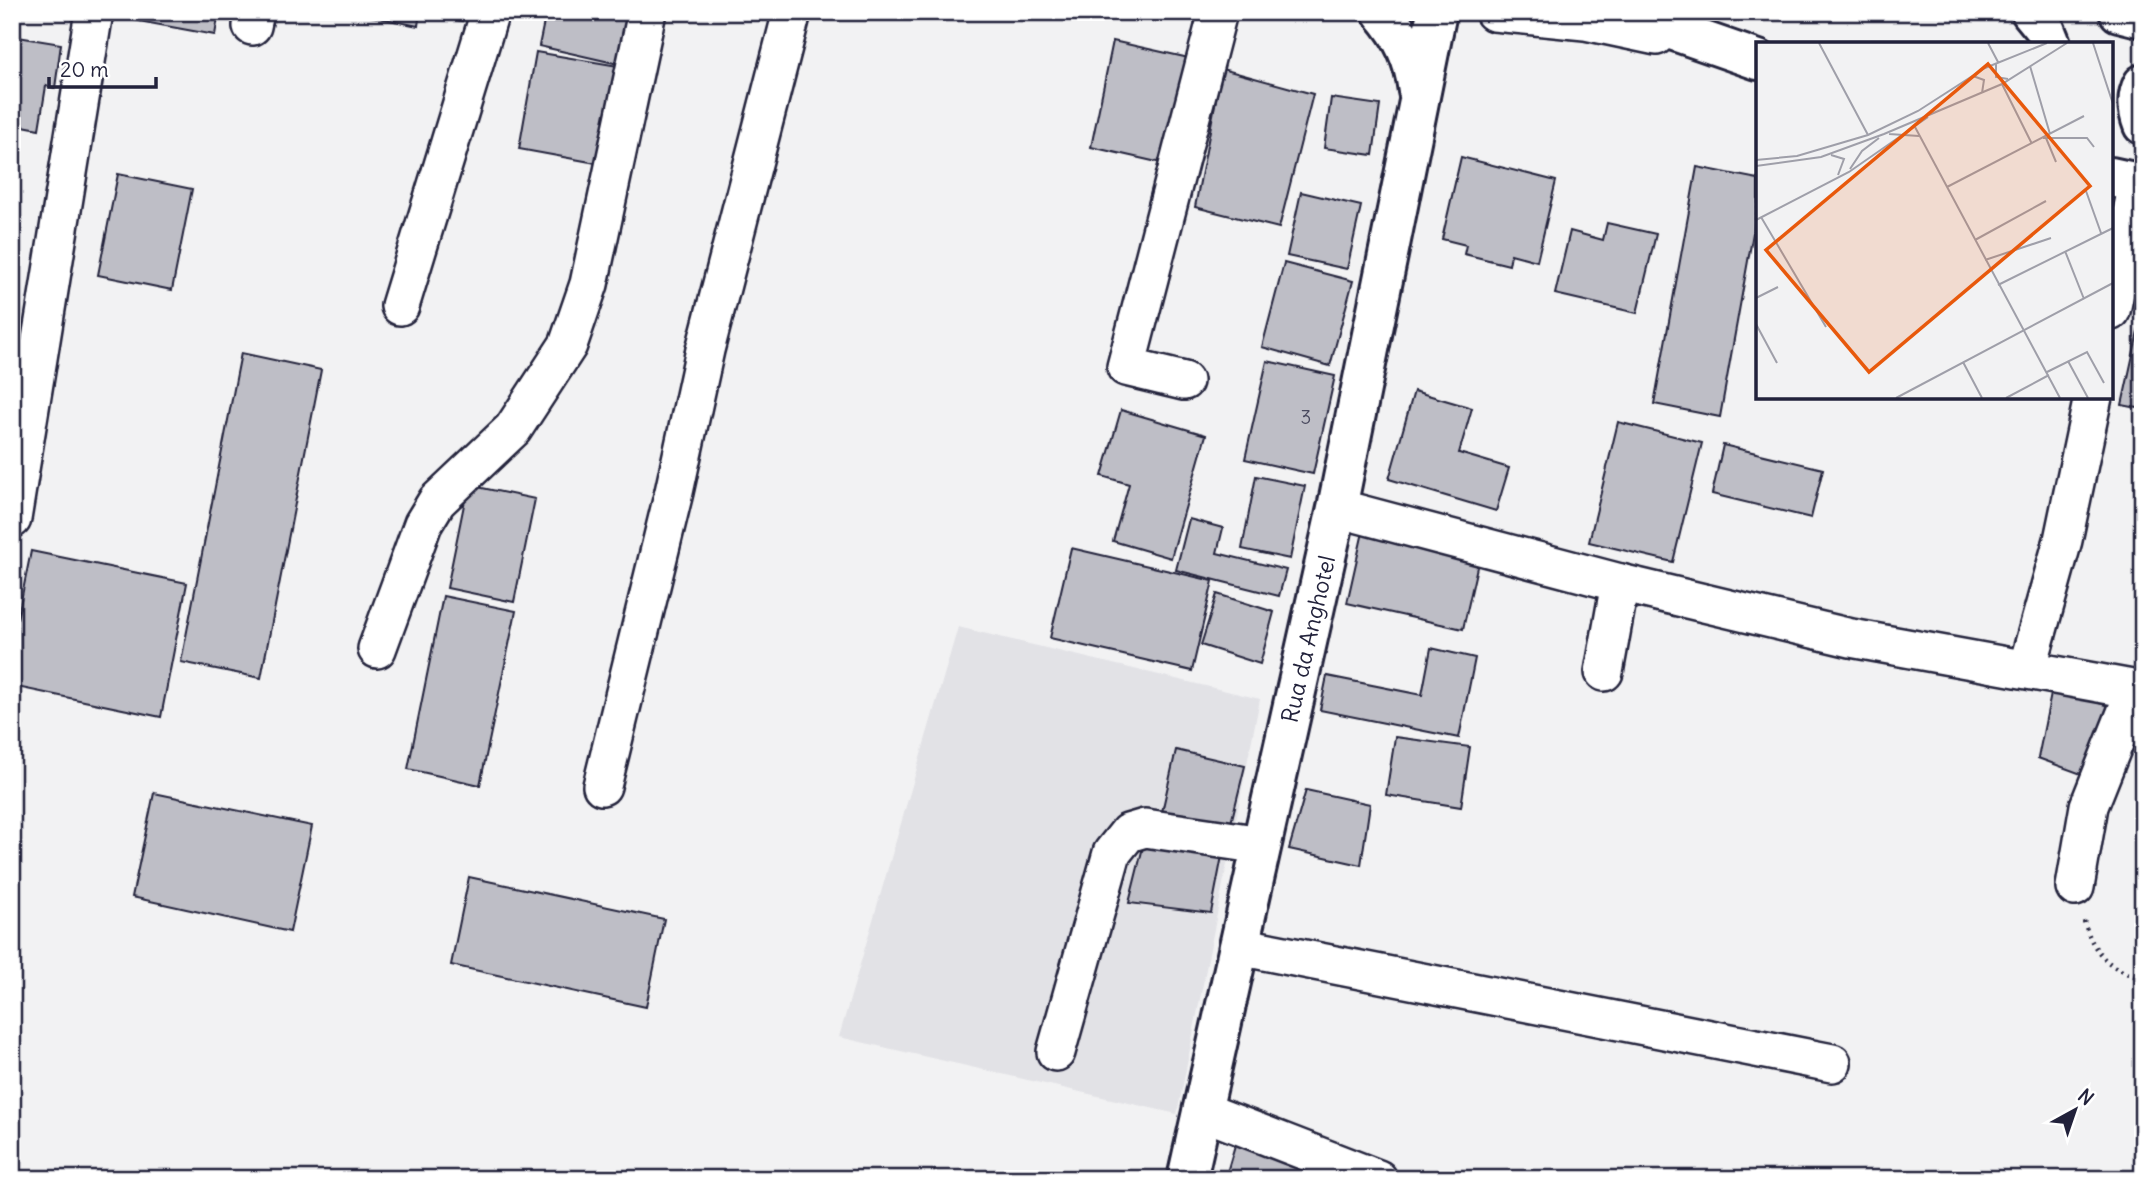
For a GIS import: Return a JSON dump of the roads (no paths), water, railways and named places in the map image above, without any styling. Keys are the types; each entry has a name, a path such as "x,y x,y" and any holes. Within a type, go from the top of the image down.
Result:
{"main road":[{"name":"Rua da Anghotel","path":"1187,1179 1337,508 1437,12"},
{"path":"1620,12 1746,56"},
{"path":"2031,12 2045,29 2051,42"},
{"path":"2119,12 2143,18"},
{"name":"Rua da Anghotel","path":"1382,13 1403,39 1415,66 1419,97"},
{"path":"2143,84 2138,113 2143,125"}],"street":[{"path":"12,519 94,12"},
{"path":"400,306 490,12"},
{"path":"377,649 423,524 437,501 513,429 568,345 589,285 647,12"},
{"path":"602,786 674,492 705,350 792,12"},
{"path":"1184,381 1126,366 1217,12"},
{"path":"1375,12 1402,12"},
{"path":"1494,12 1585,21 1746,56"},
{"path":"2113,298 2131,182"},
{"path":"2028,669 2063,541 2093,399"},
{"path":"1337,508 1620,583 1852,638 2028,669 2133,699 2089,806 2075,887"},
{"path":"1604,671 1620,583"},
{"path":"1056,1052 1112,853 1128,833 1145,828 1262,845"},
{"path":"1239,946 1832,1063"},
{"path":"1202,1111 1378,1179"}]}
